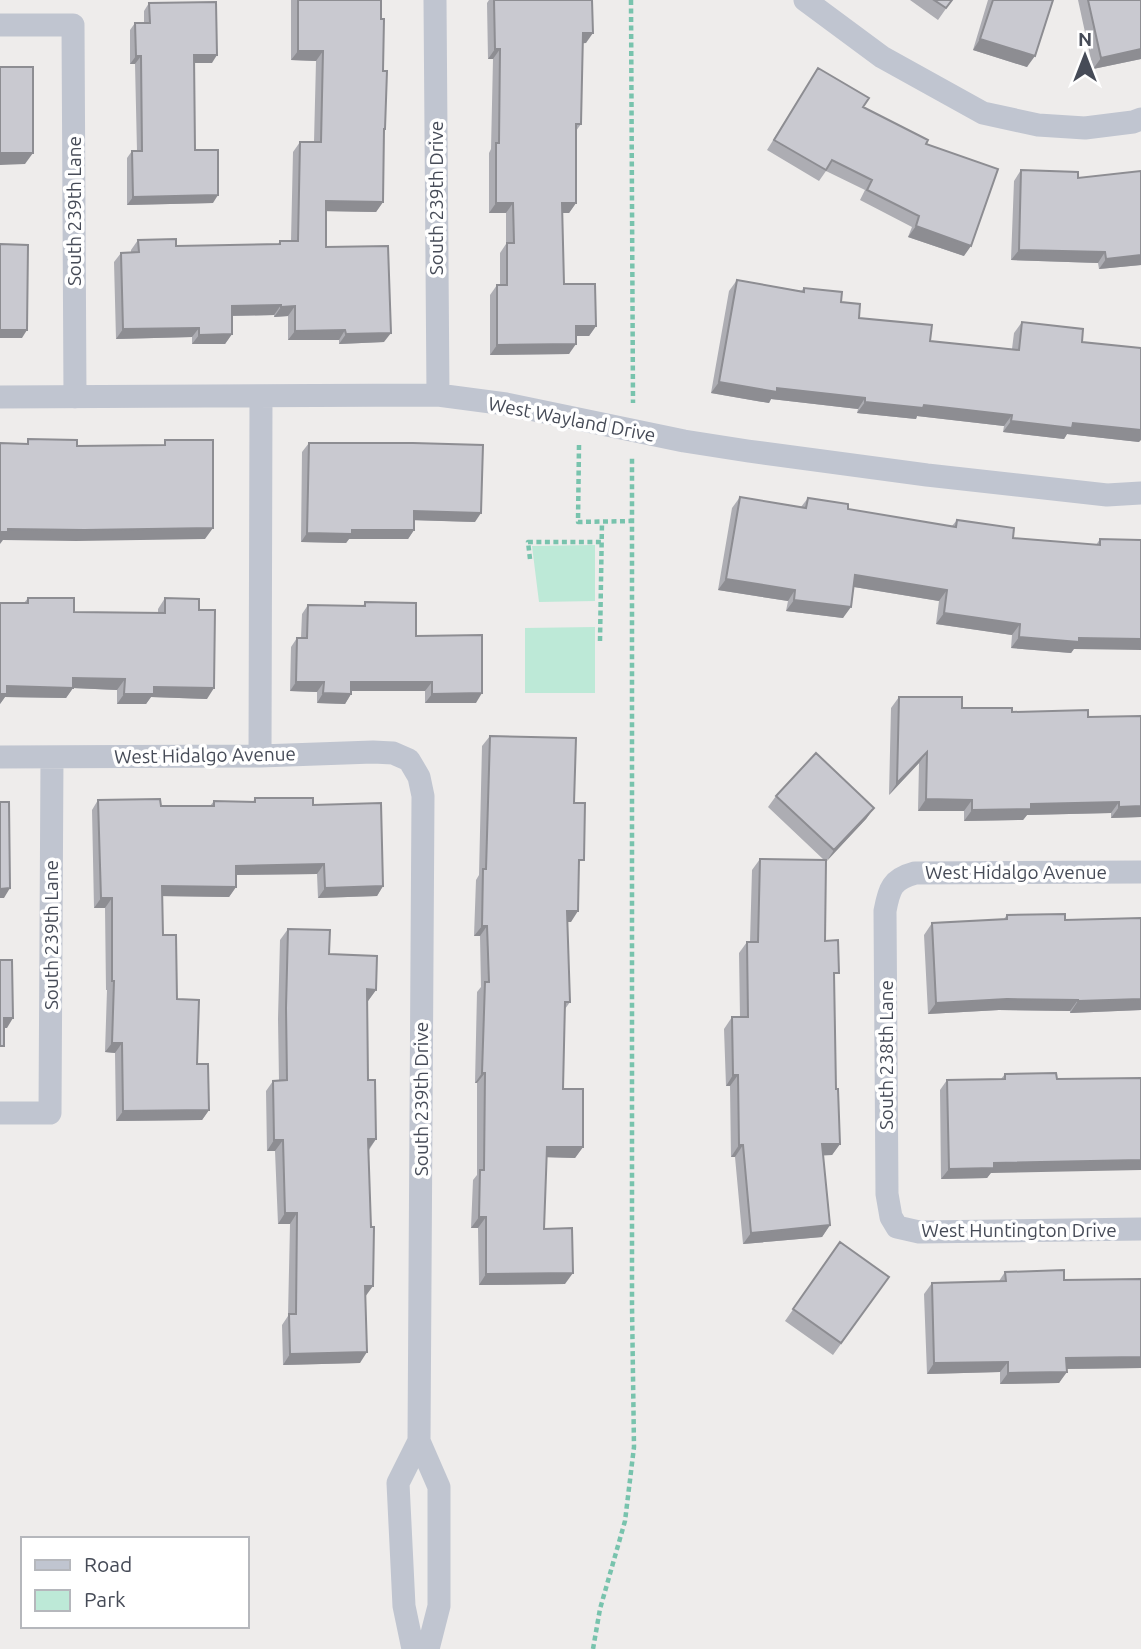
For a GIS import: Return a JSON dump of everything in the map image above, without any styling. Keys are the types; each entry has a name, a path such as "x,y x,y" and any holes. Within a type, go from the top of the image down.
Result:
{"street":[{"name":"South 239th Drive","path":"435,0 438,395"},
{"path":"804,0 882,57 983,113 1038,125 1086,128 1141,119"},
{"name":"South 239th Lane","path":"0,25 73,25 75,397"},
{"name":"West Wayland Drive","path":"0,397 438,395 506,404 684,441 941,477 1107,495 1141,493"},
{"path":"260,756 261,397"},
{"name":"West Hidalgo Avenue","path":"0,757 260,756 373,752 393,753 409,760"},
{"name":"South 239th Lane","path":"0,1113 50,1113 52,757"},
{"name":"South 239th Drive","path":"409,760 419,777 422,796 419,1441 439,1487 439,1606 428,1649"},
{"name":"West Hidalgo Avenue","path":"894,884 902,876 915,873 1141,872"},
{"name":"South 238th Lane","path":"894,884 888,895 885,911 887,1194 891,1217 897,1227"},
{"name":"West Huntington Drive","path":"897,1227 919,1232 1141,1229"},
{"name":"South 239th Drive","path":"412,1649 403,1598 398,1483 419,1441"}],"path":[{"path":"593,1649 600,1609 625,1521 634,1447 631,0"},
{"path":"579,419 578,522 632,521"},
{"path":"600,641 602,522"},
{"path":"530,559 528,542 601,542"}],"green space":[{"path":"595,545 595,601 539,602 532,546"},
{"path":"595,627 595,693 525,693 525,628"}],"building":[{"path":"298,0 381,0 381,19 384,19 383,71 387,71 383,202 326,201 326,247 388,246 391,333 295,331 295,306 281,305 232,306 232,334 199,335 199,328 123,329 121,253 139,252 138,240 176,239 176,246 280,244 280,241 298,241 300,142 321,142 323,51 298,51"},
{"path":"494,0 592,0 593,33 583,33 581,124 576,124 576,203 562,203 564,284 595,284 596,326 576,326 576,344 497,345 497,285 507,285 507,243 514,243 513,203 496,203 500,49 495,49"},
{"path":"934,0 952,0 946,8"},
{"path":"993,0 1053,0 1035,56 980,39"},
{"path":"1088,0 1141,0 1141,49 1101,58"},
{"path":"216,2 217,55 194,55 195,150 218,150 218,195 133,197 132,151 142,151 141,56 136,56 135,23 150,23 149,3"},
{"path":"0,67 33,67 33,153 0,153"},
{"path":"818,68 869,98 863,107 928,140 926,144 998,169 971,246 916,226 919,216 867,190 872,180 832,160 826,170 774,140"},
{"path":"1021,170 1078,172 1078,178 1141,171 1141,255 1106,259 1105,252 1019,250"},
{"path":"0,244 28,245 27,330 0,330"},
{"path":"737,280 804,292 804,288 842,292 841,302 860,304 859,318 932,325 930,341 1019,350 1022,322 1083,329 1082,342 1141,348 1141,430 1073,423 1072,428 1011,421 1012,415 924,405 923,408 865,402 865,398 777,388 777,392 719,382"},
{"path":"28,439 77,440 77,446 165,445 165,440 213,440 213,528 8,529 8,532 0,532 0,443 28,444"},
{"path":"309,443 483,445 481,513 414,511 414,530 352,530 352,534 307,533"},
{"path":"740,497 806,508 808,498 848,504 848,509 956,527 957,520 1014,528 1013,538 1100,545 1100,539 1141,540 1141,639 1079,638 1079,642 1019,637 1020,624 944,613 947,590 855,575 851,607 794,600 795,590 726,579"},
{"path":"28,598 74,598 74,612 165,613 165,598 199,599 199,610 215,610 214,688 154,687 154,694 124,694 125,679 73,678 73,688 7,686 7,694 0,694 0,603 28,603"},
{"path":"365,602 416,603 416,636 482,635 482,693 432,694 432,682 351,682 351,694 323,693 324,682 296,682 297,638 307,638 308,605 365,606"},
{"path":"899,697 962,697 962,708 1012,708 1012,712 1088,710 1088,717 1141,716 1141,806 1119,807 1119,802 1031,804 1031,809 972,810 972,800 926,799 927,752 897,783"},
{"path":"490,736 576,738 574,803 585,803 584,860 579,860 578,911 567,911 570,1002 565,1002 563,1089 583,1089 583,1147 547,1147 544,1229 572,1228 573,1273 486,1274 486,1217 479,1217 480,1170 484,1170 485,1073 482,1073 485,982 489,982 487,926 482,926"},
{"path":"816,753 874,808 834,850 776,796"},
{"path":"255,798 313,798 313,805 381,803 383,886 325,888 324,864 236,866 236,887 162,886 163,935 176,935 177,999 199,1000 197,1064 208,1064 209,1110 123,1111 122,1043 112,1043 112,898 101,898 98,800 160,799 161,806 214,806 214,801 255,802"},
{"path":"0,802 9,802 10,888 0,889"},
{"path":"760,859 826,860 825,941 838,940 839,973 834,973 840,1144 822,1144 830,1225 751,1233 743,1145 739,1145 738,1075 733,1075 732,1017 748,1017 747,942 758,942"},
{"path":"1065,914 1065,920 1141,918 1141,999 1007,999 936,1003 932,923 1007,919 1007,915"},
{"path":"288,929 330,930 329,954 377,956 376,990 367,989 368,1080 375,1080 376,1139 368,1139 371,1227 374,1227 373,1286 365,1286 367,1352 290,1354 289,1314 296,1314 297,1213 285,1213 283,1140 274,1140 273,1081 287,1080"},
{"path":"0,960 12,960 13,1018 4,1018 4,1046 0,1046"},
{"path":"1056,1073 1057,1079 1141,1078 1141,1160 994,1163 994,1168 949,1169 947,1080 1005,1079 1005,1074"},
{"path":"840,1242 889,1277 841,1343 793,1309"},
{"path":"1064,1270 1064,1280 1141,1279 1141,1357 1066,1358 1067,1372 1008,1373 1008,1362 934,1363 932,1283 1006,1281 1005,1272"}]}
